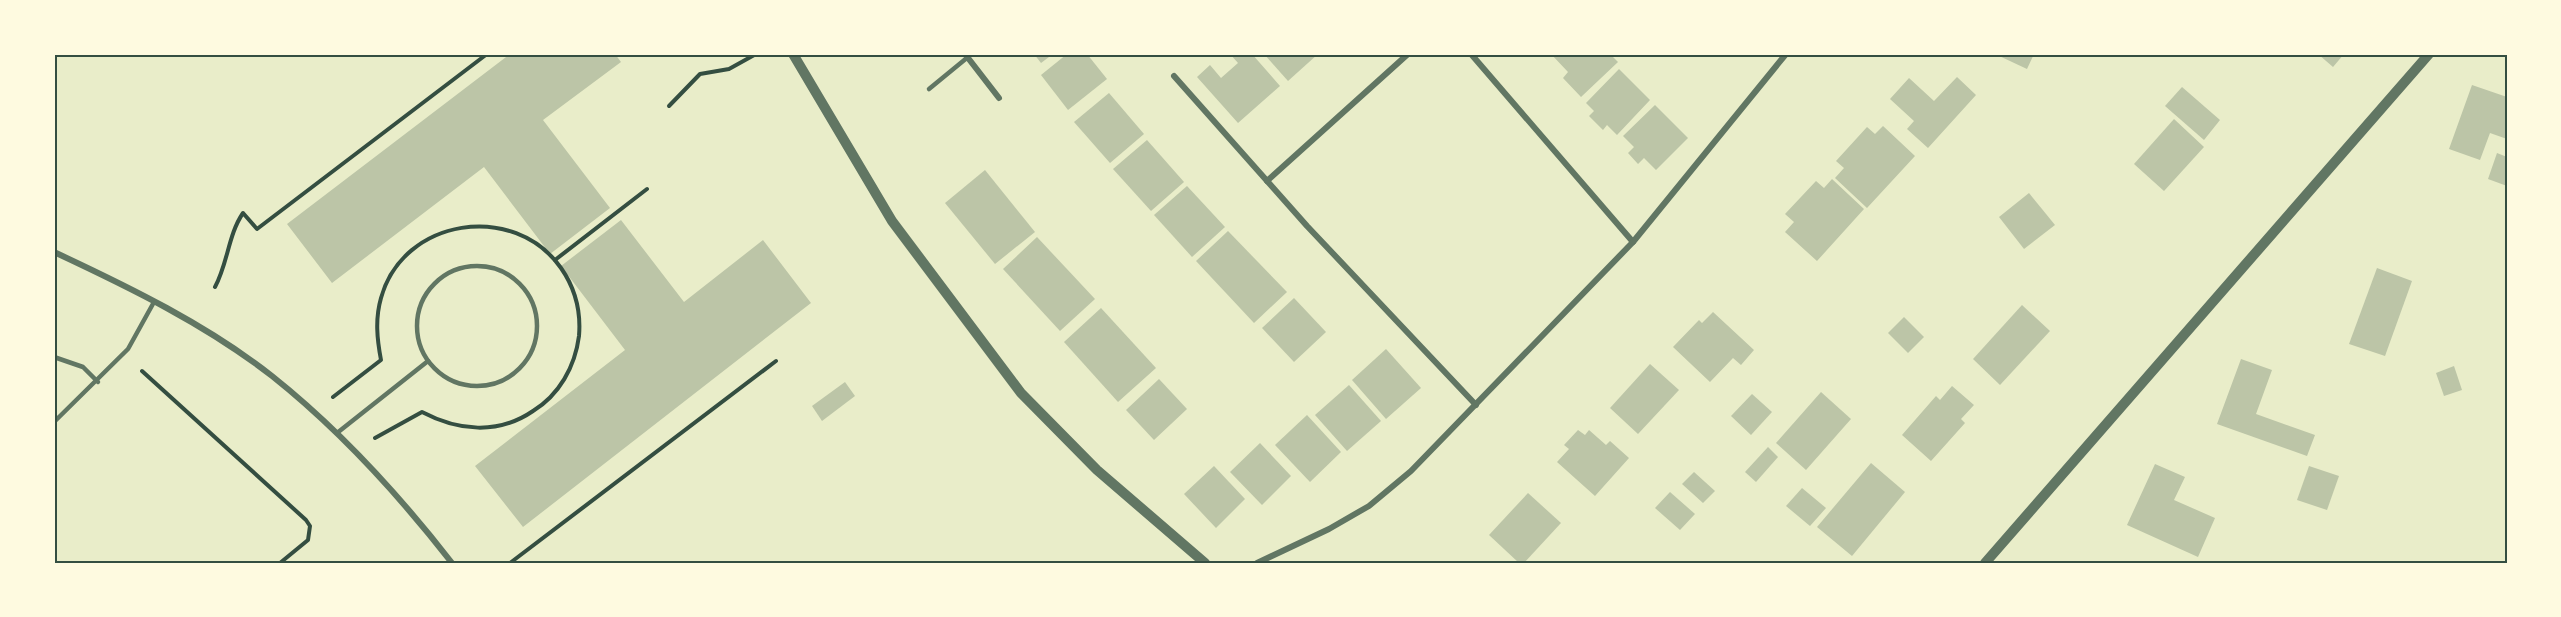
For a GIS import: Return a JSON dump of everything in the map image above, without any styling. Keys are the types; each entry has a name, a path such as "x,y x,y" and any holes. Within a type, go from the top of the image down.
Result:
{"street":[{"path":"793,54 892,221 1021,393 1097,470 1205,563"},
{"path":"1267,181 1408,54"},
{"path":"1471,54 1633,242"},
{"path":"1257,563 1329,529 1369,506 1411,471 1633,242 1786,54"},
{"path":"1985,563 2429,54"},
{"path":"966,56 999,98"},
{"path":"1174,76 1306,226 1476,405"},
{"path":"54,252 154,302 246,357 337,433 413,513 452,563"}],"lane":[{"path":"929,89 966,56"},
{"path":"483,266 502,272 518,282 530,298 536,317 536,337 529,356 516,372 499,382 480,387 460,384 442,375 428,361 419,343 417,324 421,305 430,288 446,275 463,267 483,266"},
{"path":"54,422 128,349 154,302"},
{"path":"54,357 83,367 98,381"},
{"path":"337,433 428,361"}],"path":[{"path":"215,286 223,272 236,224 243,213 257,229 487,54"},
{"path":"669,106 700,74 729,69 756,54"},
{"path":"555,260 647,189"},
{"path":"333,397 381,360 377,340 377,318 381,297 389,277 402,259 418,245 437,234 457,227 479,225 501,227 521,234 540,246 555,260 574,292 580,327 573,363 565,379 541,406 509,423 482,428 456,426 422,412 375,438"},
{"path":"510,563 776,361"},
{"path":"142,371 306,520 310,526 308,540 280,563"}],"building":[{"path":"510,54 615,54 621,62 543,120 610,208 550,254 484,167 332,283 287,224"},
{"path":"1034,54 1053,54 1041,63"},
{"path":"1067,54 1087,54 1107,79 1068,110 1041,75"},
{"path":"1230,54 1252,54 1280,86 1238,123 1197,77 1210,65 1221,78 1238,63"},
{"path":"1264,54 1318,54 1288,81"},
{"path":"1551,54 1610,54 1618,62 1581,97 1563,78 1568,72"},
{"path":"1995,54 2034,54 2027,69"},
{"path":"2318,54 2344,54 2333,67"},
{"path":"1619,69 1650,100 1617,135 1607,125 1603,130 1589,116 1594,111 1586,103"},
{"path":"1957,77 1976,95 1928,148 1907,129 1914,121 1890,99 1909,78 1934,101"},
{"path":"2472,85 2507,97 2507,139 2490,133 2480,160 2449,149"},
{"path":"2182,87 2220,120 2204,140 2165,106"},
{"path":"1109,93 1144,134 1110,163 1074,122"},
{"path":"1655,105 1688,138 1656,170 1644,158 1638,164 1628,153 1634,147 1623,136"},
{"path":"2174,119 2204,147 2164,191 2134,164"},
{"path":"1883,126 1915,156 1867,208 1835,178 1844,168 1836,161 1867,127 1875,134"},
{"path":"1147,140 1184,182 1151,211 1113,169"},
{"path":"2497,153 2507,157 2507,186 2488,179"},
{"path":"985,170 1035,232 995,264 945,203"},
{"path":"1832,179 1864,209 1817,261 1785,232 1794,222 1785,214 1816,181 1824,188"},
{"path":"1187,186 1225,227 1192,257 1154,215"},
{"path":"2029,193 2055,225 2024,249 1999,217"},
{"path":"621,220 684,302 763,240 811,303 523,527 475,466 625,350 561,266"},
{"path":"1228,231 1287,292 1254,323 1196,261"},
{"path":"1037,237 1095,299 1060,331 1003,269"},
{"path":"2377,268 2412,281 2385,356 2349,344"},
{"path":"1294,298 1326,332 1294,362 1262,328"},
{"path":"2022,305 2050,331 2000,385 1973,359"},
{"path":"1101,308 1156,368 1118,402 1064,342"},
{"path":"1713,312 1754,350 1741,365 1733,358 1710,382 1673,347 1699,320 1702,323"},
{"path":"1904,317 1924,337 1908,353 1888,333"},
{"path":"1386,349 1421,388 1386,419 1352,380"},
{"path":"2241,359 2272,370 2256,414 2315,435 2307,456 2217,424"},
{"path":"1650,364 1679,390 1638,434 1610,408"},
{"path":"2454,366 2462,390 2444,396 2436,373"},
{"path":"1159,379 1187,409 1154,440 1126,410"},
{"path":"845,382 855,396 822,421 812,406"},
{"path":"1349,385 1381,421 1347,451 1315,415"},
{"path":"1952,386 1974,405 1961,419 1965,423 1931,461 1902,435 1936,396 1940,400"},
{"path":"1821,392 1851,419 1806,470 1776,443"},
{"path":"1752,394 1772,412 1751,435 1731,416"},
{"path":"1307,415 1341,452 1310,482 1275,445"},
{"path":"1578,430 1585,435 1589,430 1606,445 1610,441 1629,458 1595,496 1557,462 1569,449 1564,445"},
{"path":"1260,443 1291,476 1262,505 1230,472"},
{"path":"1768,447 1778,457 1756,482 1745,472"},
{"path":"1871,463 1905,492 1852,556 1817,527"},
{"path":"2155,464 2185,477 2174,500 2215,518 2198,557 2127,525"},
{"path":"1214,466 1245,499 1216,528 1184,494"},
{"path":"2309,466 2339,476 2327,510 2297,500"},
{"path":"1694,472 1715,491 1703,503 1682,484"},
{"path":"1802,488 1826,508 1810,526 1786,506"},
{"path":"1670,492 1695,514 1680,530 1655,508"},
{"path":"1528,493 1561,523 1524,563 1519,563 1489,535"}]}
